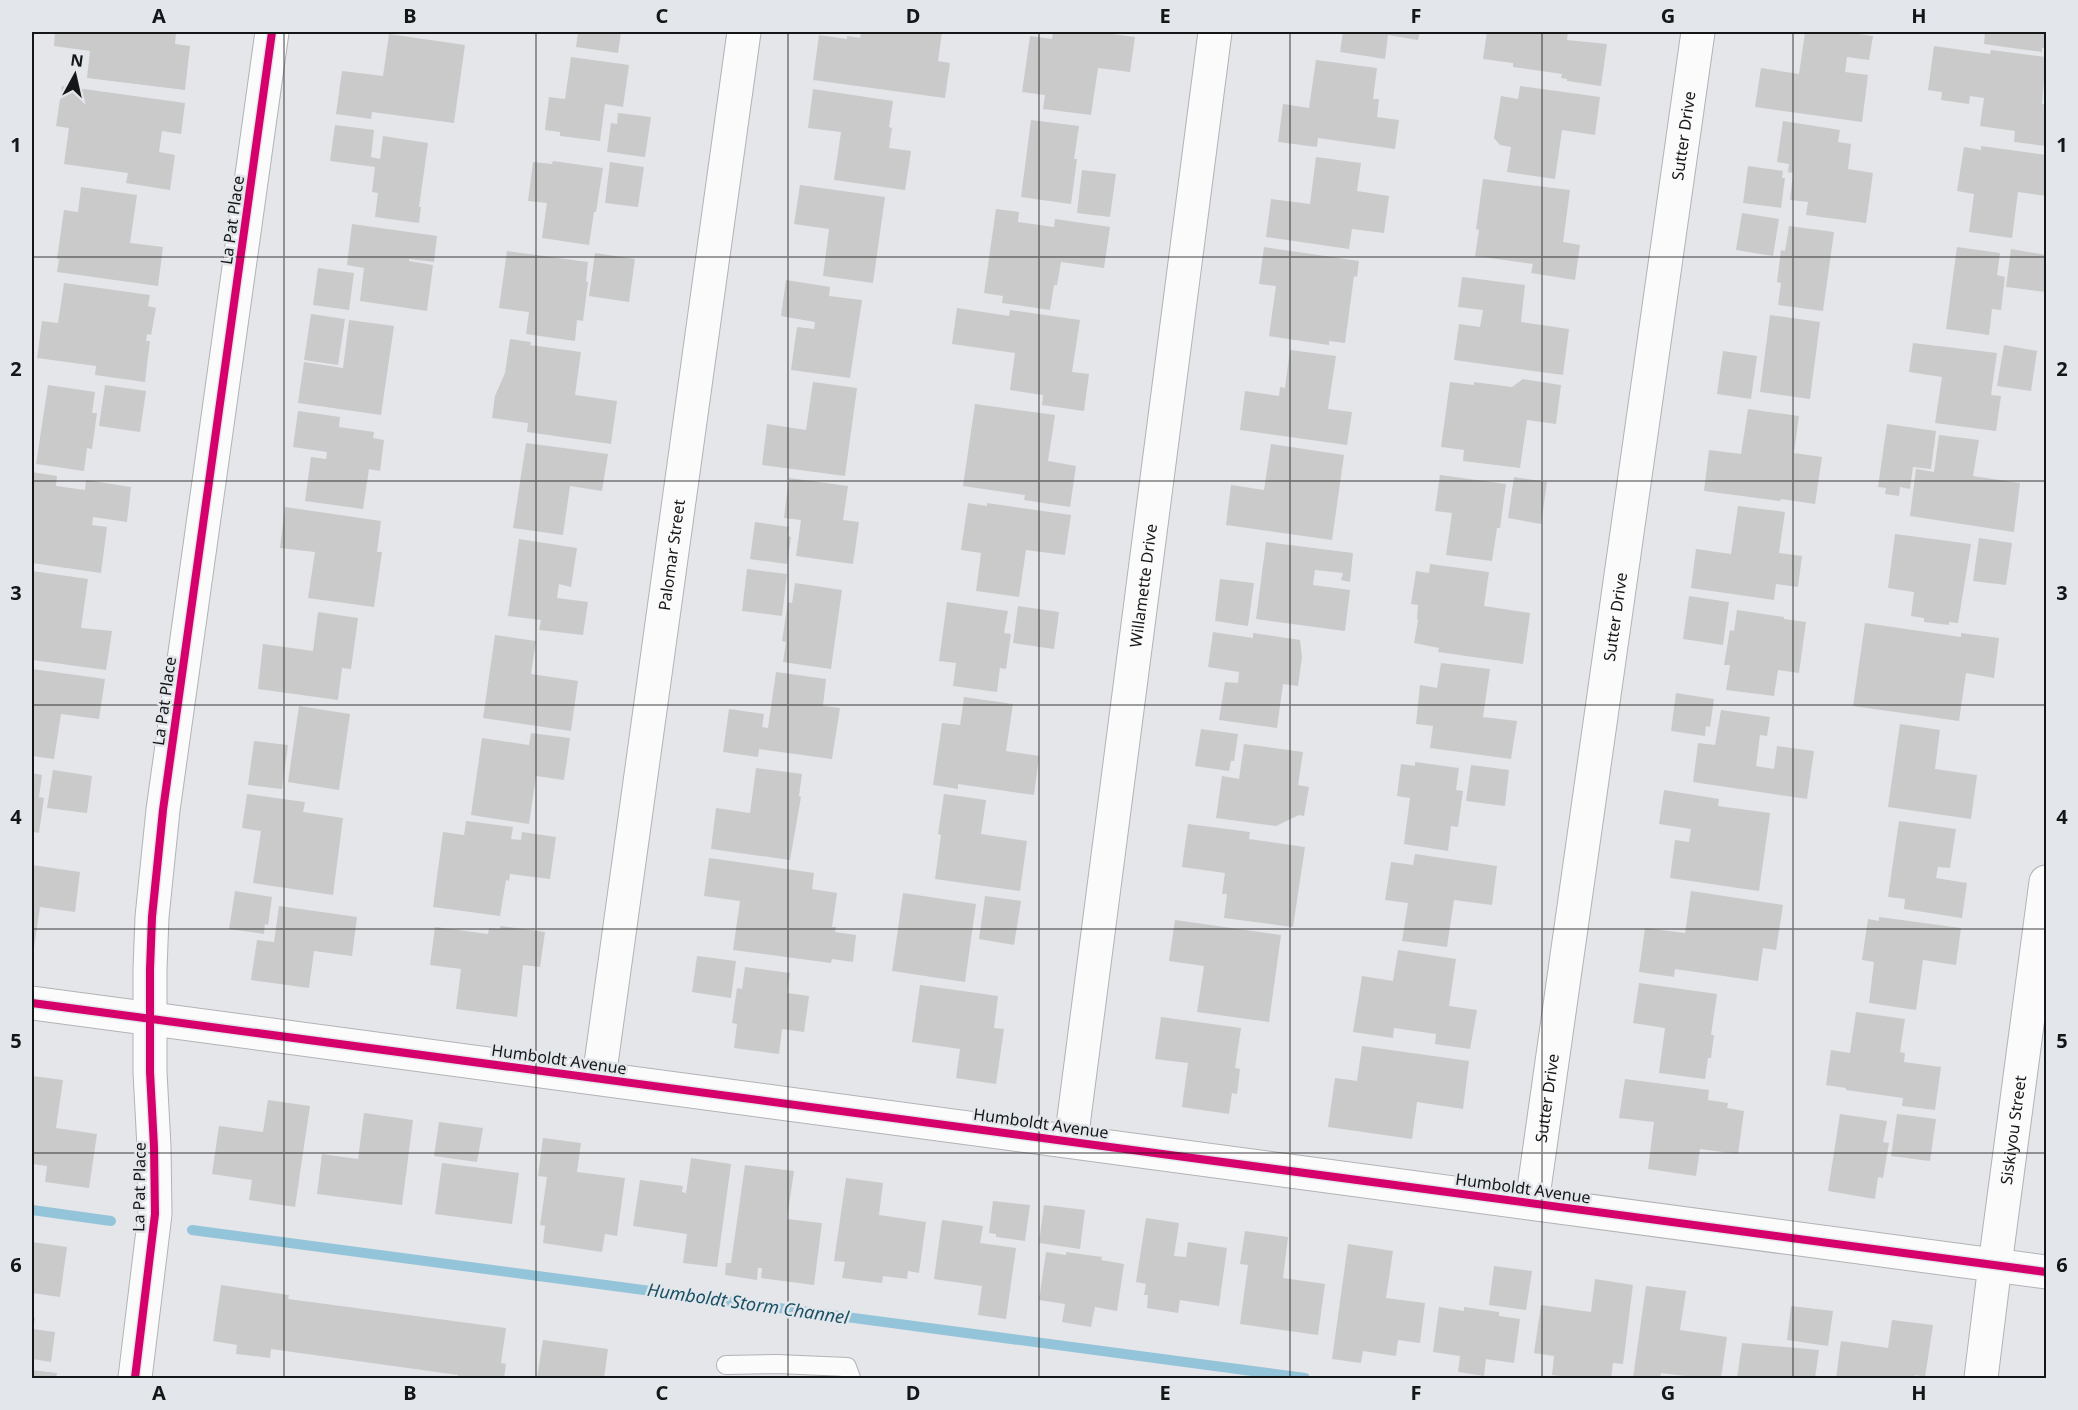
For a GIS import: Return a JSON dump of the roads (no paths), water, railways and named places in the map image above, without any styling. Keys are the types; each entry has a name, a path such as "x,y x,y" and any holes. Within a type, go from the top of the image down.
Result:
{"street":[{"name":"La Pat Place","path":"135,1378 153,1226 149,1019 152,917 163,810 272,32"},
{"name":"Palomar Street","path":"599,1078 744,32"},
{"name":"Willamette Drive","path":"1071,1141 1215,32"},
{"name":"Sutter Drive","path":"1532,1203 1698,32"},
{"name":"Siskiyou Street","path":"1981,1378 2046,882"},
{"name":"Humboldt Avenue","path":"32,1003 2046,1272"}],"lane":[{"path":"726,1365 847,1367 851,1378"}],"waterway":[{"path":"32,1210 111,1221"},
{"name":"Humboldt Storm Channel","path":"192,1230 1305,1378"}]}
